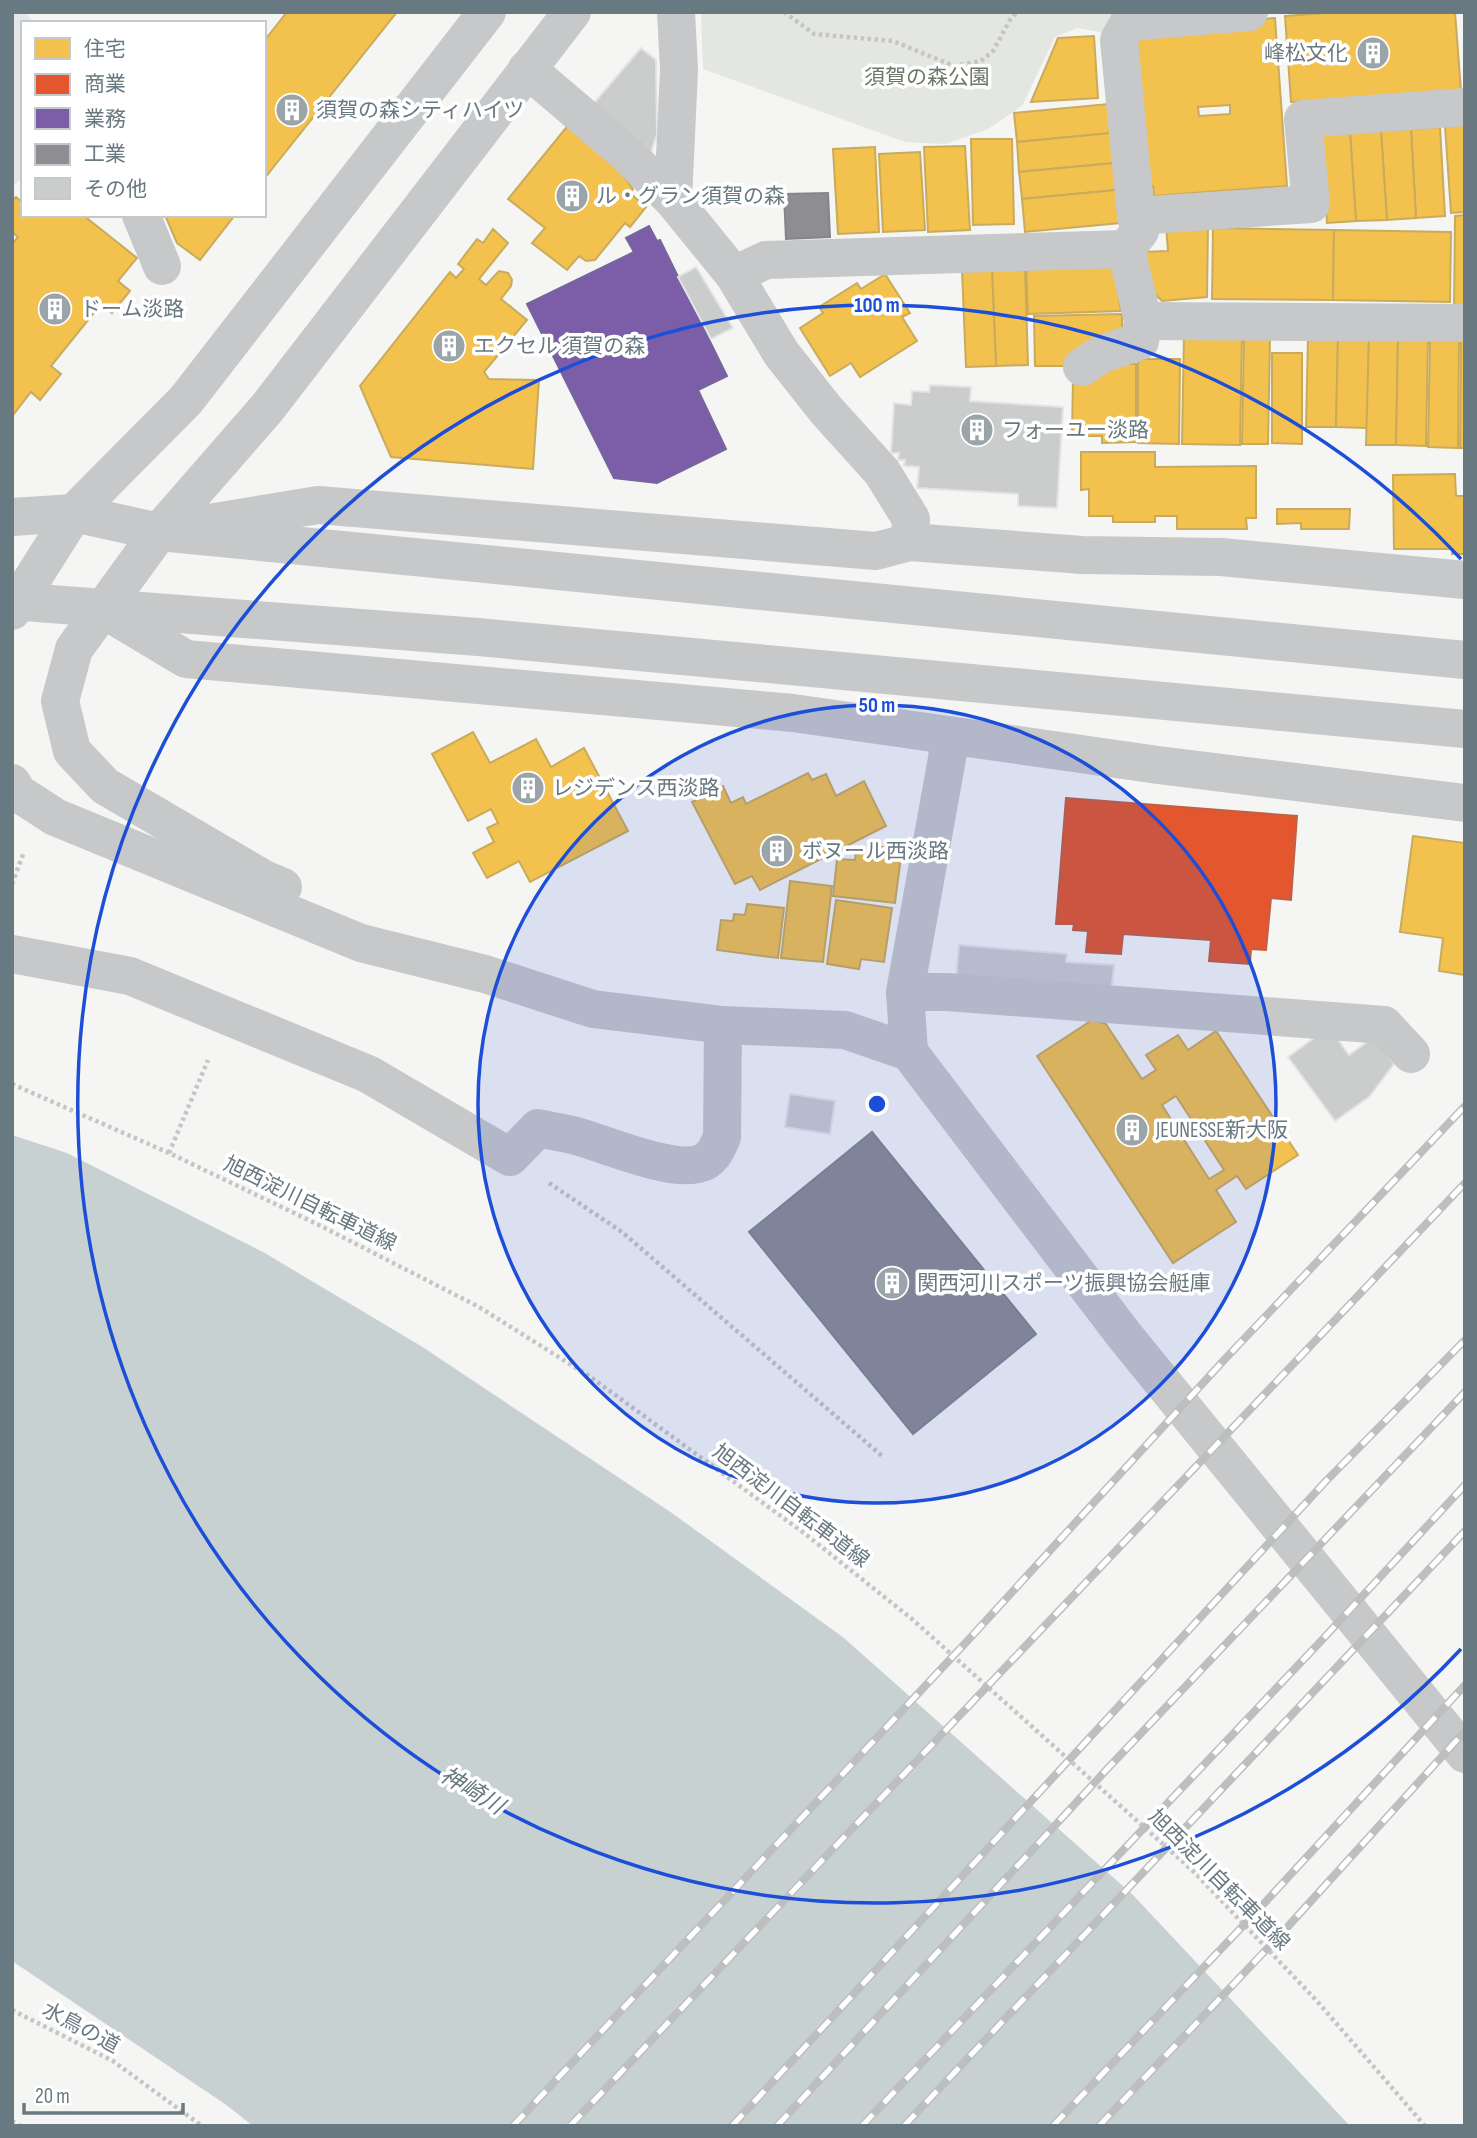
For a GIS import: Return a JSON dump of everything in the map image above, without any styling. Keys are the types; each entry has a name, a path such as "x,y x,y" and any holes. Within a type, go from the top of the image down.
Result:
{"street":[{"path":"13,604 74,513 186,400 487,12"},
{"path":"485,974 264,879 105,786 72,751 60,701 74,649 102,608 159,532 268,407 572,12"},
{"path":"673,200 680,70 676,12"},
{"path":"1082,367 1102,354 1140,341 1143,321 1131,232 1119,40 1129,22 1249,12"},
{"path":"527,69 627,154 673,200 734,275 781,352 826,410 882,472 911,519 910,542"},
{"path":"734,275 766,260 1131,232 1311,204 1303,119 1465,107"},
{"path":"142,217 162,266"},
{"path":"1143,321 1465,323"},
{"path":"159,532 318,505 877,551 910,542 1082,555 1221,557 1465,580"},
{"path":"12,517 74,513 159,532 1465,660"},
{"path":"13,604 102,608 492,638 1465,729"},
{"path":"102,608 186,659 793,713 1158,765 1465,803"},
{"path":"951,736 905,992 909,1052 1124,1335 1465,1754"},
{"path":"12,783 18,793 55,817 361,943 485,974 593,1009 723,1025 845,1030 909,1052"},
{"path":"12,954 130,976 368,1074 510,1157 538,1128 663,1162 685,1166 700,1164 715,1154 722,1137 723,1025"},
{"path":"905,992 947,992 1384,1025 1411,1054"}],"path":[{"path":"784,12 814,34 893,41 954,66 981,61 993,51 1017,12"},
{"path":"12,884 19,866"},
{"path":"169,1153 208,1059"},
{"name":"旭西淀川自転車道線","path":"12,1084 169,1153 480,1307 592,1378 804,1533 912,1619 1193,1871 1316,2000 1425,2126"},
{"path":"510,1157 622,1232 882,1456"},
{"name":"水鳥の道","path":"12,2010 113,2061 202,2126"},
{"path":"12,2121 20,2126"}],"shaded area":[{"path":"12,12 25,12 32,21 21,21 21,178 12,188"}],"green space":[{"name":"須賀の森公園","path":"701,12 1119,12 1106,33 1077,28 1055,37 1022,106 988,129 946,144 905,142 703,69"}],"water":[{"name":"神崎川","path":"12,1135 67,1153 263,1252 421,1346 672,1513 844,1638 1133,1895 1350,2126 253,2126 225,2104 12,1961"}],"building: 住宅":[{"name":"須賀の森シティハイツ","path":"287,12 397,12 266,176 266,38"},
{"name":"峰松文化","path":"1339,12 1455,12 1461,91 1291,102 1285,16"},
{"path":"1275,18 1287,186 1154,196 1153,186 1147,186 1135,28","holes":["1230,105 1230,114 1199,116 1198,107"]},
{"path":"1094,36 1098,98 1031,102 1058,38"},
{"path":"1108,104 1111,133 1017,142 1014,113"},
{"name":"ル・グラン須賀の森","path":"570,123 604,149 633,189 630,193 646,207 630,227 625,223 595,260 586,261 579,256 567,270 532,243 545,228 508,199"},
{"path":"1465,125 1465,212 1451,213 1445,126"},
{"path":"1440,127 1445,216 1416,218 1411,129"},
{"path":"1411,129 1416,218 1387,220 1381,131"},
{"path":"1381,131 1387,220 1356,221 1350,133"},
{"path":"1111,133 1114,163 1019,172 1017,142"},
{"path":"1350,133 1356,221 1327,223 1321,135"},
{"path":"971,139 1012,139 1014,224 973,225"},
{"path":"965,146 970,230 928,232 924,147"},
{"path":"875,147 879,232 838,234 833,149"},
{"path":"920,152 925,230 883,232 879,154"},
{"path":"1114,163 1116,190 1022,199 1019,172"},
{"path":"1116,190 1120,223 1025,232 1022,199"},
{"name":"ドーム淡路","path":"16,197 21,201 21,217 86,217 137,258 118,281 130,291 112,313 101,304 51,366 61,374 40,400 31,392 13,415 12,244 18,237 12,232 12,201"},
{"path":"1465,215 1465,310 1454,310 1455,216"},
{"path":"166,217 233,217 200,260 177,243"},
{"path":"1208,224 1207,297 1162,301 1145,284 1143,252 1168,251 1166,226"},
{"path":"1213,228 1334,230 1333,300 1212,299"},
{"name":"エクセル 須賀の森","path":"493,229 508,243 479,279 486,285 499,271 508,273 512,280 511,286 501,299 527,320 484,372 489,379 539,380 533,469 391,457 360,386 450,272 456,278 464,269 458,264 477,239 483,243"},
{"path":"1334,230 1451,232 1450,302 1333,300"},
{"path":"1113,264 1121,311 1028,314 1026,267"},
{"path":"1025,267 1028,365 996,366 992,269"},
{"path":"992,269 996,366 966,367 962,270"},
{"path":"885,274 910,313 902,317 917,341 860,377 851,363 830,376 800,328 823,313 819,307 857,283 861,289"},
{"path":"1122,314 1122,343 1079,366 1035,366 1034,316"},
{"path":"1184,333 1242,334 1240,445 1182,444"},
{"path":"1308,336 1338,336 1336,427 1306,427"},
{"path":"1338,336 1369,336 1367,428 1336,427"},
{"path":"1369,336 1398,337 1396,445 1366,445"},
{"path":"1244,337 1270,338 1268,444 1242,444"},
{"path":"1398,337 1428,338 1426,446 1396,445"},
{"path":"1461,339 1465,339 1465,448 1460,448"},
{"path":"1430,341 1459,341 1458,448 1428,447"},
{"path":"1272,353 1302,353 1302,444 1272,443"},
{"path":"1138,359 1180,359 1179,444 1138,443"},
{"path":"1097,364 1136,364 1136,442 1102,443 1102,436 1072,436 1073,377"},
{"path":"1081,452 1155,452 1155,467 1256,466 1256,518 1246,518 1247,529 1177,529 1177,516 1155,516 1155,522 1113,522 1113,516 1089,516 1089,489 1081,490"},
{"path":"1455,474 1456,496 1465,496 1465,554 1452,554 1452,549 1394,549 1393,475"},
{"path":"1277,509 1350,509 1349,529 1301,529 1301,523 1277,524"},
{"name":"レジデンス西淡路","path":"473,732 490,763 536,739 551,767 584,748 628,831 530,882 519,861 487,878 473,853 494,842 487,828 498,823 491,809 468,821 432,754"},
{"name":"ボヌール西淡路","path":"808,773 812,780 826,774 836,796 864,781 886,826 760,890 752,876 735,884 692,802 723,786 731,803 743,797 746,804"},
{"path":"1413,836 1465,843 1465,975 1439,971 1443,938 1400,932"},
{"path":"871,846 902,849 895,903 833,896 837,859 855,860 856,851 871,853"},
{"path":"790,881 832,886 823,962 781,958"},
{"path":"836,900 892,908 884,962 861,959 859,969 827,964"},
{"path":"747,904 784,908 778,958 717,950 721,920 733,921 734,914 745,915"},
{"name":"JEUNESSE新大阪","path":"1092,1020 1106,1024 1142,1079 1156,1070 1146,1055 1178,1035 1188,1050 1216,1031 1298,1155 1246,1189 1237,1176 1216,1190 1236,1222 1173,1263 1037,1056","holes":["1176,1096 1224,1170 1209,1179 1162,1105"]}],"building: 商業":[{"path":"1066,798 1297,816 1291,900 1271,898 1266,950 1251,949 1250,964 1209,961 1211,940 1123,934 1121,954 1086,952 1088,931 1073,930 1074,924 1056,924"}],"building: 業務":[{"path":"649,226 657,241 660,240 727,376 698,390 726,449 657,483 614,478 527,304 634,252 626,238"}],"building: 工業":[{"path":"828,193 830,237 786,239 784,194"},
{"name":"関西河川スポーツ振興協会艇庫","path":"872,1132 1036,1334 913,1434 749,1232"}],"building: その他":[{"path":"641,48 656,60 657,134 651,152 594,103"},
{"path":"696,267 733,328 711,339 678,277"},
{"name":"フォーユー淡路","path":"930,385 971,387 970,401 1063,407 1057,508 1018,506 1018,494 917,488 919,467 904,466 905,460 898,460 899,453 891,453 894,403 911,405 912,391 929,392"},
{"path":"959,945 1067,954 1066,962 1114,965 1111,995 956,982"},
{"path":"1329,1027 1349,1055 1374,1037 1394,1064 1369,1097 1335,1121 1288,1057"},
{"path":"790,1094 835,1101 830,1134 785,1127"}],"railway":[{"path":"513,2126 971,1637 1225,1359 1465,1106"},
{"path":"570,2126 1465,1183"},
{"path":"732,2126 1326,1481 1465,1340"},
{"path":"777,2126 1109,1767 1465,1392"},
{"path":"862,2126 1465,1485"},
{"path":"904,2126 1465,1531"},
{"path":"1053,2126 1258,1910 1465,1685"},
{"path":"1099,2126 1282,1933 1465,1731"}],"place":[{"name":"峰松文化","path":"1373,53"},
{"name":"須賀の森シティハイツ","path":"292,110"},
{"name":"ル・グラン須賀の森","path":"572,196"},
{"name":"ドーム淡路","path":"55,309"},
{"name":"エクセル 須賀の森","path":"449,346"},
{"name":"フォーユー淡路","path":"977,430"},
{"name":"レジデンス西淡路","path":"528,788"},
{"name":"ボヌール西淡路","path":"777,851"},
{"name":"JEUNESSE新大阪","path":"1132,1130"},
{"name":"関西河川スポーツ振興協会艇庫","path":"892,1283"}]}
